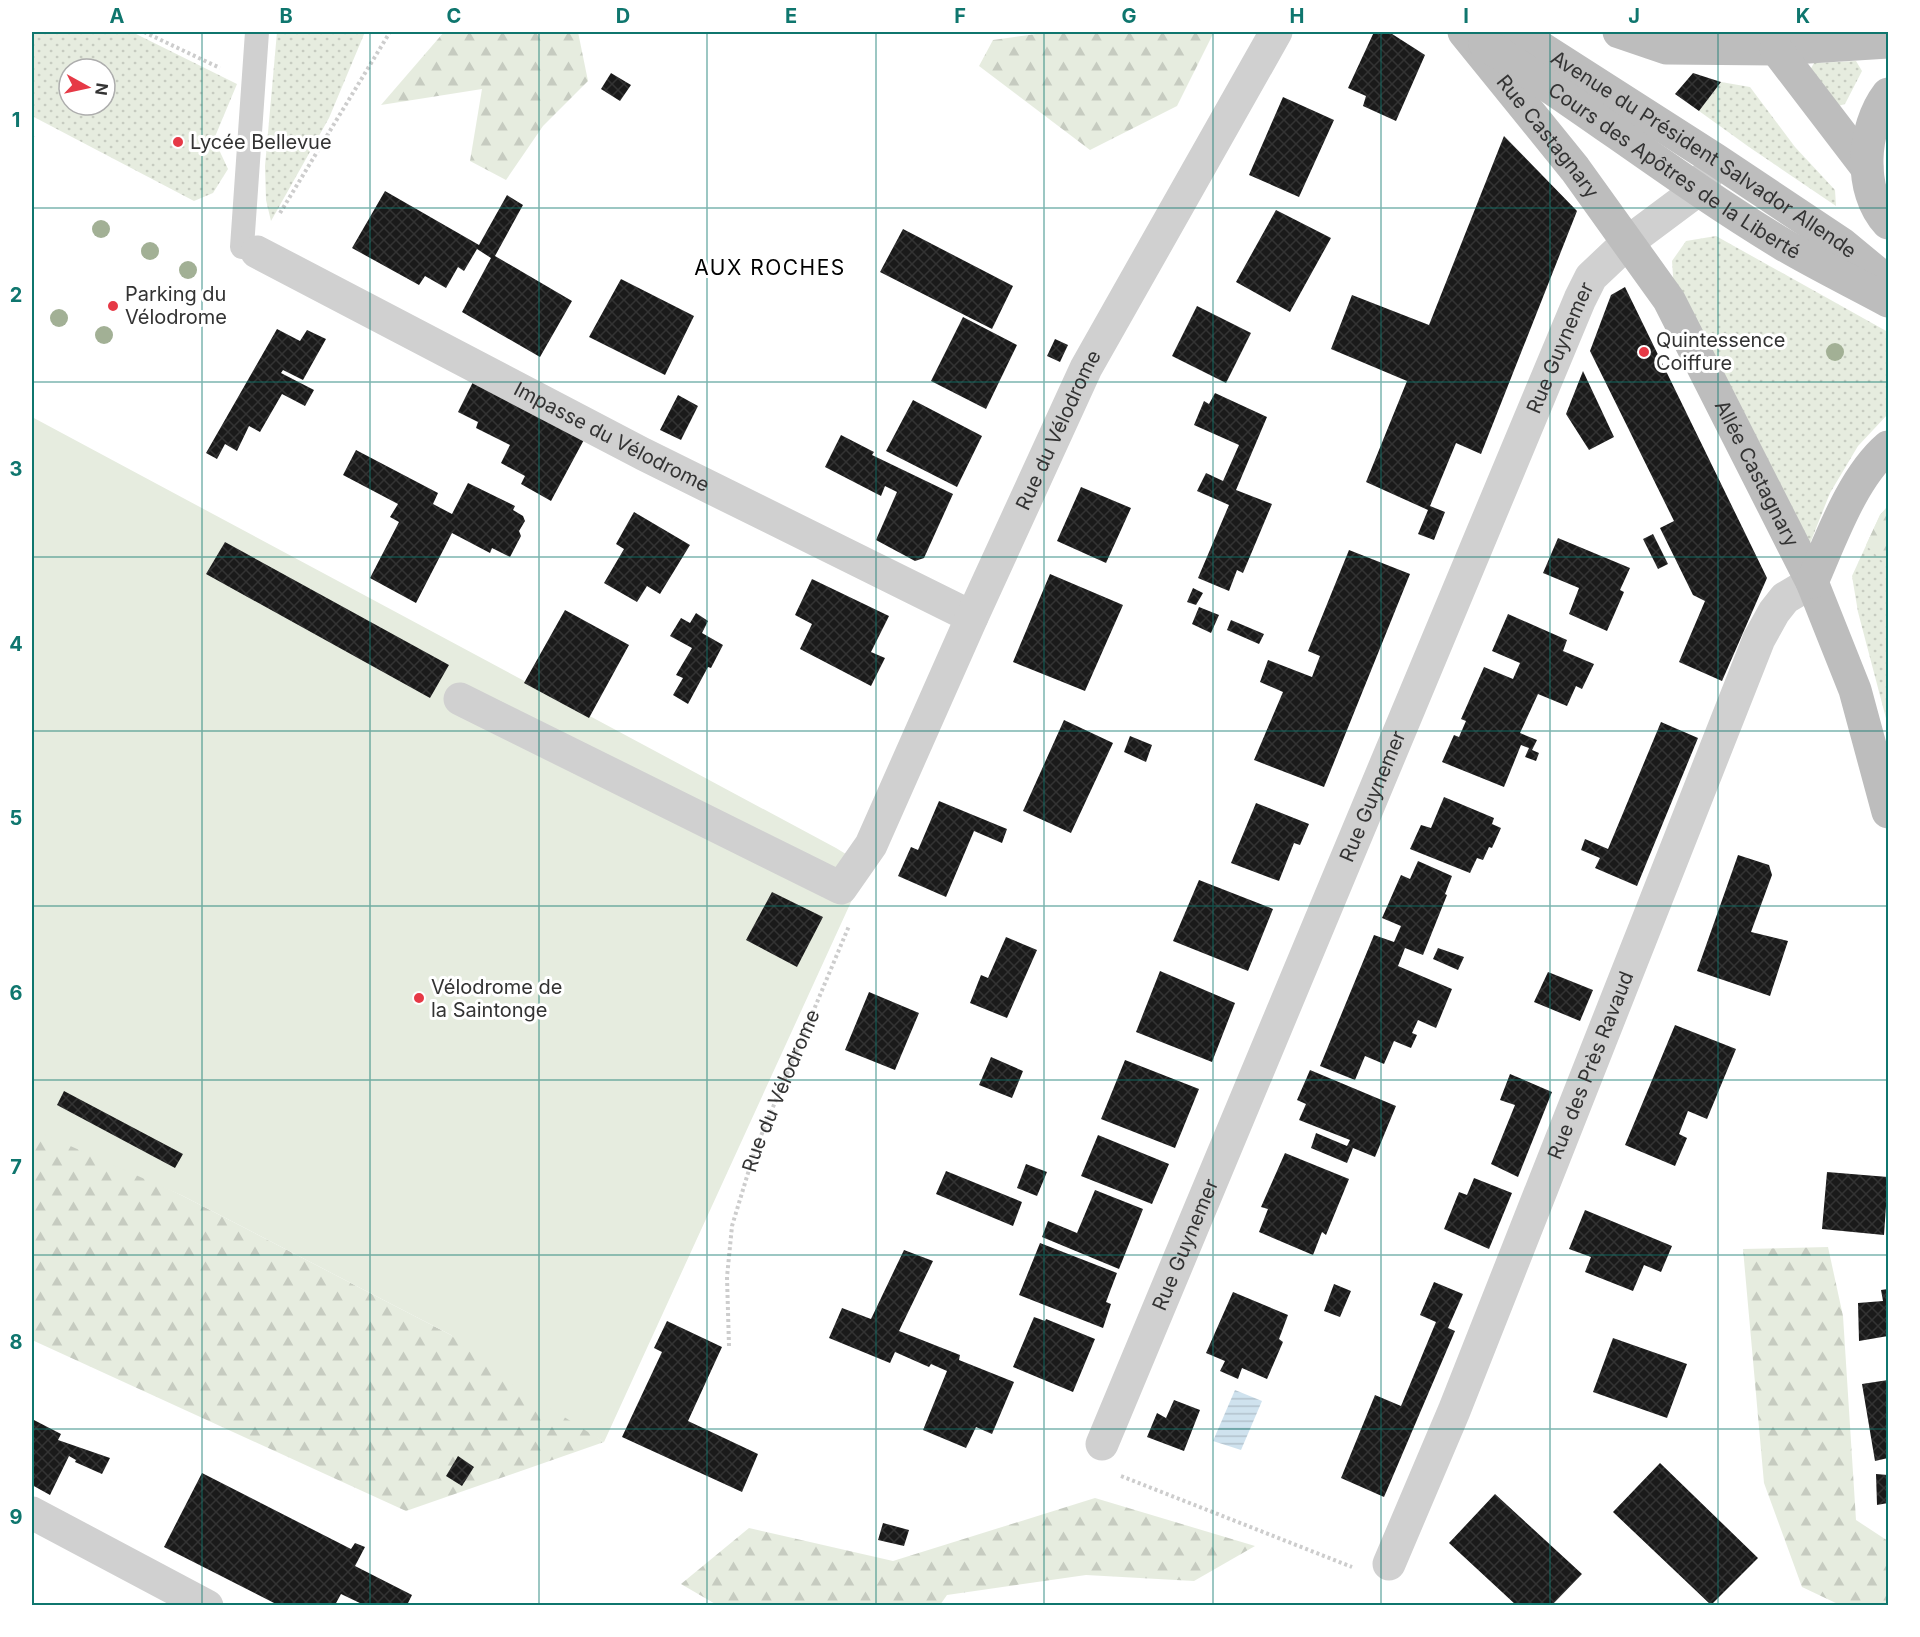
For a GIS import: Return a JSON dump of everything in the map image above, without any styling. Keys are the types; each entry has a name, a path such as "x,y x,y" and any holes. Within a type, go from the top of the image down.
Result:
{"main road":[{"name":"Cours des Apôtres de la Liberté","path":"1465,32 1547,83 1699,189 1782,243 1888,301"},
{"name":"Rue Castagnary","path":"1465,32 1575,169 1628,242"},
{"name":"Avenue du Président Salvador Allende","path":"1516,32 1842,244 1888,282"},
{"path":"1619,32 1666,48 1776,49 1888,42"},
{"path":"1776,49 1867,168"},
{"path":"1888,94 1879,106 1870,138 1867,168 1872,197 1888,223"},
{"name":"Allée Castagnary","path":"1628,242 1669,300 1812,582"},
{"path":"1888,447 1861,480 1812,582 1855,690 1888,812"}],"street":[{"name":"Rue du Vélodrome","path":"460,699 841,888 871,845 1086,368 1276,32"},
{"path":"1699,189 1716,160"},
{"name":"Rue Guynemer","path":"1102,1444 1580,299 1591,277 1628,242 1699,189"},
{"name":"Impasse du Vélodrome","path":"249,249 643,454 972,617"},
{"name":"Rue des Près Ravaud","path":"1389,1564 1454,1411 1759,639 1785,598 1812,582"},
{"path":"32,1513 207,1605"}],"lane":[{"path":"249,249 253,84 257,32"}],"path":[{"path":"144,32 253,84"},
{"path":"249,249 390,32"},
{"name":"Rue du Vélodrome","path":"729,1346 727,1277 732,1226 755,1150 852,920"},
{"path":"1102,1444 1115,1474 1368,1573 1389,1564"}],"green space":[{"path":"34,32 132,32 237,84 214,139 228,169 213,193 194,201 32,116 32,36"},
{"path":"277,32 365,32 329,118 271,221 266,200 265,166"},
{"path":"444,32 578,32 588,81 543,126 506,180 470,161 482,89 381,105"},
{"path":"1051,32 1214,32 1177,106 1090,150 979,66 993,40"},
{"path":"1856,61 1862,71 1845,104 1835,107 1809,72 1814,63"},
{"path":"1721,82 1750,87 1795,147 1835,190 1836,206 1699,111"},
{"path":"1716,236 1888,332 1888,414 1858,446 1830,493 1809,546 1674,290 1672,261 1686,241"},
{"name":"Vélodrome de la Saintonge","path":"32,417 836,848 867,867 604,1442 494,1373 451,1335 183,1196 32,1129"},
{"path":"1888,506 1888,726 1858,612 1852,576 1880,515"},
{"path":"1888,506 1888,567 1866,545 1880,515"},
{"path":"32,1123 183,1196 451,1335 604,1442 406,1511 32,1340"},
{"path":"1828,1247 1843,1316 1856,1520 1888,1541 1888,1605 1840,1605 1802,1587 1764,1483 1743,1249"},
{"path":"1095,1498 1255,1546 1194,1581 1086,1575 947,1595 940,1605 717,1605 681,1584 749,1528 893,1561"}],"water":[{"path":"1235,1390 1262,1401 1241,1450 1213,1441"}],"building":[{"path":"1374,32 1389,32 1425,55 1396,121 1363,106 1366,96 1348,88"},
{"path":"611,73 631,85 620,101 601,89"},
{"path":"1693,73 1721,82 1699,111 1675,94"},
{"path":"1283,97 1334,120 1299,197 1249,175"},
{"path":"1504,136 1577,211 1481,454 1456,443 1430,506 1445,512 1434,540 1418,534 1428,510 1366,482 1407,381 1331,349 1352,295 1429,325"},
{"path":"385,191 479,245 507,195 523,205 495,256 572,301 540,357 462,312 491,258 477,249 464,271 458,267 446,288 425,276 419,285 352,248"},
{"path":"1276,210 1331,238 1290,312 1236,282"},
{"path":"903,229 1013,286 992,329 880,272"},
{"path":"621,279 694,316 665,375 589,337"},
{"path":"1625,287 1767,578 1722,681 1679,662 1705,601 1693,595 1660,528 1674,521 1590,351 1611,295"},
{"path":"1197,306 1251,333 1226,383 1172,356"},
{"path":"963,317 1017,345 986,409 931,381"},
{"path":"277,329 300,341 307,330 326,339 303,380 283,370 281,373 314,390 305,406 282,394 260,432 249,426 237,451 225,444 217,459 206,453"},
{"path":"1055,339 1068,345 1060,362 1047,356"},
{"path":"1583,371 1614,437 1589,450 1566,414"},
{"path":"475,378 586,436 551,501 521,484 525,476 501,463 510,445 476,428 478,422 458,412"},
{"path":"1215,393 1267,417 1236,490 1272,504 1243,573 1237,570 1229,591 1198,578 1229,505 1197,491 1206,473 1223,481 1239,445 1194,425 1204,401 1209,404"},
{"path":"678,395 698,406 681,440 660,430"},
{"path":"913,400 982,436 957,487 886,451"},
{"path":"841,435 874,452 872,455 953,494 924,558 915,561 876,540 897,492 885,486 881,496 825,467"},
{"path":"356,450 438,493 433,504 452,514 468,483 515,506 513,510 523,516 525,521 519,531 521,536 510,557 492,548 490,553 452,533 416,603 370,578 399,522 390,517 398,504 343,475"},
{"path":"1081,487 1131,508 1106,563 1057,541"},
{"path":"634,512 690,545 660,594 647,586 637,602 604,583 624,549 616,544"},
{"path":"1653,534 1668,564 1658,569 1643,539"},
{"path":"1558,538 1630,568 1620,590 1624,592 1607,631 1569,614 1579,588 1543,573"},
{"path":"225,542 449,665 430,698 206,574"},
{"path":"1349,550 1410,574 1324,787 1254,760 1283,692 1260,682 1268,660 1312,677 1320,656 1308,651"},
{"path":"1050,574 1123,605 1085,691 1013,662"},
{"path":"812,579 889,616 871,652 885,658 871,686 800,649 812,624 795,615"},
{"path":"1193,588 1203,593 1196,605 1187,602"},
{"path":"1199,607 1219,615 1211,633 1192,624"},
{"path":"565,610 629,645 589,718 524,683"},
{"path":"696,613 708,621 702,633 723,645 688,704 673,695 683,678 676,675 692,648 670,636 681,618 690,623"},
{"path":"1508,614 1567,640 1563,651 1594,664 1582,689 1576,686 1567,706 1538,694 1520,733 1537,740 1532,750 1539,753 1536,761 1525,757 1529,748 1521,745 1504,787 1442,762 1454,735 1459,737 1466,721 1461,719 1484,667 1513,679 1520,663 1492,651"},
{"path":"1231,620 1264,634 1259,644 1227,630"},
{"path":"1064,720 1113,743 1071,833 1023,811"},
{"path":"1661,722 1698,738 1637,886 1595,868 1600,858 1581,850 1585,839 1608,849"},
{"path":"1130,736 1152,745 1146,762 1124,752"},
{"path":"1444,797 1494,818 1492,824 1501,828 1492,848 1489,847 1483,860 1477,858 1470,873 1410,849 1421,825 1431,828"},
{"path":"939,801 1007,829 1002,843 974,831 946,897 898,876 911,847 918,850"},
{"path":"1256,803 1309,824 1300,845 1294,843 1279,881 1231,863"},
{"path":"1738,855 1769,865 1772,875 1751,932 1788,941 1770,996 1697,971"},
{"path":"1418,861 1452,876 1445,894 1447,895 1423,955 1405,948 1398,966 1452,989 1436,1028 1418,1020 1412,1033 1417,1035 1411,1048 1394,1041 1384,1064 1365,1056 1355,1080 1320,1066 1374,935 1394,942 1401,926 1382,918 1401,875 1410,879"},
{"path":"1199,880 1273,909 1248,971 1173,941"},
{"path":"772,892 823,917 797,967 746,940"},
{"path":"1006,937 1037,950 1007,1018 970,1003 981,975 988,978"},
{"path":"1438,948 1464,957 1458,970 1433,959"},
{"path":"1160,971 1235,1003 1212,1062 1136,1032"},
{"path":"1548,972 1593,990 1580,1021 1534,1002"},
{"path":"869,992 919,1013 895,1070 845,1050"},
{"path":"1675,1025 1736,1049 1707,1119 1688,1111 1679,1134 1687,1138 1675,1166 1625,1145"},
{"path":"991,1057 1023,1071 1012,1098 979,1085"},
{"path":"1125,1060 1199,1089 1175,1148 1101,1119"},
{"path":"1310,1070 1396,1106 1375,1157 1353,1148 1347,1163 1311,1148 1316,1133 1347,1146 1350,1140 1299,1120 1306,1104 1297,1100"},
{"path":"1510,1074 1552,1092 1518,1177 1491,1164 1515,1105 1500,1100"},
{"path":"64,1091 183,1154 175,1168 57,1105"},
{"path":"1098,1135 1169,1164 1152,1204 1081,1176"},
{"path":"1285,1153 1349,1179 1326,1235 1322,1232 1313,1255 1259,1232 1268,1209 1261,1207"},
{"path":"1026,1164 1047,1172 1037,1196 1017,1188"},
{"path":"946,1171 1022,1202 1013,1226 936,1194"},
{"path":"1827,1172 1888,1177 1884,1235 1822,1229"},
{"path":"1474,1178 1512,1193 1489,1249 1444,1229 1459,1192 1467,1195"},
{"path":"1095,1190 1143,1209 1119,1269 1042,1237 1048,1221 1077,1233"},
{"path":"1585,1210 1672,1246 1661,1272 1644,1265 1633,1291 1585,1272 1591,1257 1569,1249"},
{"path":"1040,1243 1117,1273 1106,1302 1111,1304 1103,1328 1019,1295"},
{"path":"904,1250 933,1261 899,1331 960,1355 959,1360 1014,1382 992,1434 976,1427 966,1448 923,1430 947,1371 931,1364 929,1367 895,1352 890,1363 829,1338 842,1308 871,1319"},
{"path":"1434,1282 1463,1294 1448,1328 1455,1331 1384,1497 1341,1478 1375,1395 1401,1406 1436,1322 1420,1315"},
{"path":"1334,1284 1351,1291 1340,1317 1324,1311"},
{"path":"1888,1289 1888,1336 1859,1341 1858,1303 1883,1301 1881,1290"},
{"path":"1233,1292 1288,1315 1279,1339 1283,1342 1267,1379 1242,1368 1238,1379 1220,1371 1225,1361 1206,1353"},
{"path":"1034,1317 1045,1321 1046,1319 1095,1339 1073,1392 1013,1367"},
{"path":"667,1321 722,1347 688,1421 758,1454 742,1492 622,1437 662,1352 654,1348"},
{"path":"1613,1338 1687,1364 1667,1418 1593,1392"},
{"path":"1888,1380 1888,1458 1875,1461 1862,1384"},
{"path":"1174,1400 1200,1410 1184,1451 1147,1437 1157,1413 1166,1418"},
{"path":"32,1419 61,1434 58,1440 110,1458 102,1474 75,1462 76,1460 69,1456 50,1495 32,1485"},
{"path":"458,1456 474,1467 462,1486 446,1476"},
{"path":"1660,1463 1758,1558 1711,1605 1613,1512"},
{"path":"202,1473 351,1549 355,1543 365,1547 355,1566 412,1595 407,1605 364,1605 341,1594 335,1605 278,1605 164,1547"},
{"path":"1876,1474 1888,1475 1888,1503 1877,1505"},
{"path":"1495,1494 1582,1574 1552,1605 1516,1605 1449,1543"},
{"path":"883,1523 909,1530 904,1546 878,1540"}],"place":[{"name":"Lycée Bellevue","path":"178,142"},
{"name":"Parking du Vélodrome","path":"113,306"},
{"name":"Quintessence Coiffure","path":"1644,352"},
{"name":"Vélodrome de la Saintonge","path":"419,998"}],"district":[{"name":"AUX ROCHES","path":"770,268"}]}
